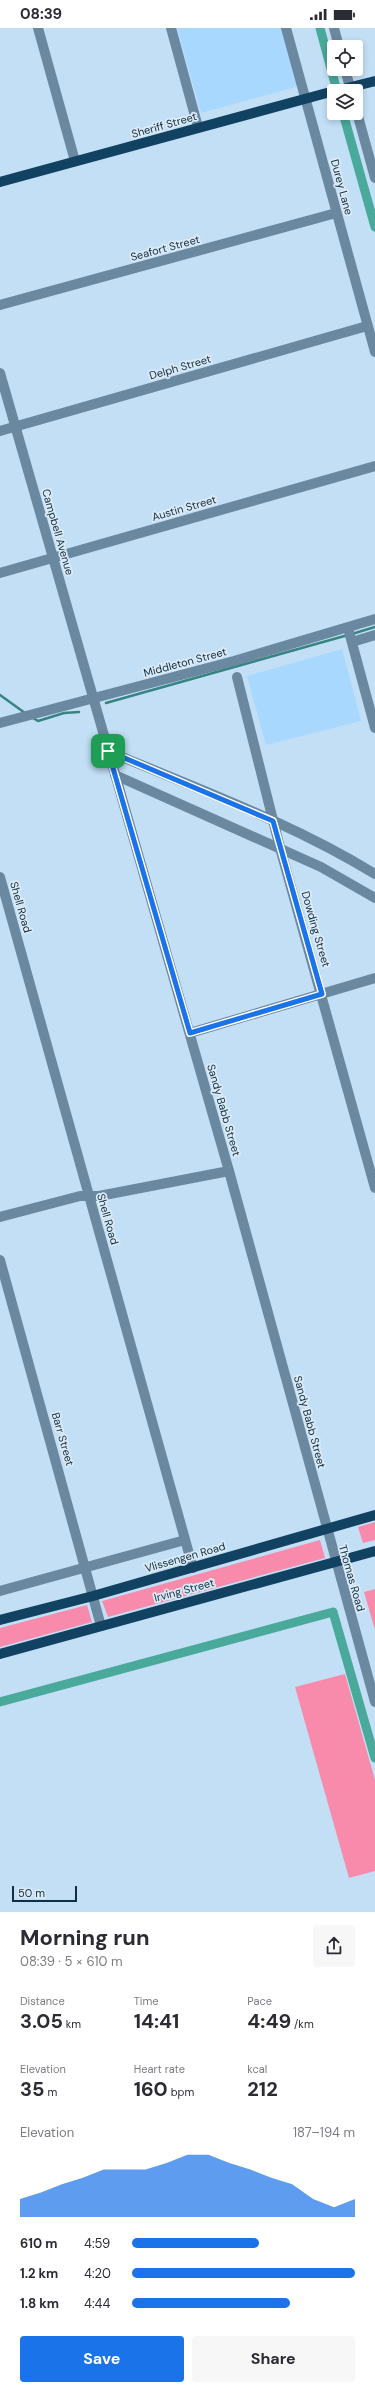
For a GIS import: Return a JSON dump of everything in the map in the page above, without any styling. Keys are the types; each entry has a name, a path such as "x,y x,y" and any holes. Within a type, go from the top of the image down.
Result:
{"main road":[{"name":"Sheriff Street","path":"363,85 375,81"},
{"name":"Sheriff Street","path":"0,182 327,93"},
{"name":"Vlissengen Road","path":"0,1620 193,1568 375,1515"},
{"name":"Irving Street","path":"0,1654 375,1551"}],"street":[{"path":"38,28 75,161"},
{"path":"171,28 198,127"},
{"name":"Durey Lane","path":"286,28 375,352"},
{"path":"334,28 337,40"},
{"path":"359,120 375,178"},
{"name":"Seafort Street","path":"0,306 336,213"},
{"name":"Delph Street","path":"0,431 367,326"},
{"name":"Campbell Avenue","path":"0,373 92,698"},
{"name":"Austin Street","path":"0,573 375,466"},
{"name":"Middleton Street","path":"0,724 234,661 375,619"},
{"path":"348,628 375,728"},
{"path":"352,642 375,635"},
{"name":"Dowding Street","path":"237,677 280,848 375,1188"},
{"name":"Sandy Babb Street","path":"92,698 229,1171 326,1530"},
{"path":"0,714 11,720"},
{"path":"108,751 273,821 348,857 375,874"},
{"path":"115,776 280,848 356,885 375,898"},
{"name":"Shell Road","path":"0,877 193,1568"},
{"path":"190,1033 375,978"},
{"path":"0,1217 80,1196 99,1196 229,1171"},
{"name":"Barr Street","path":"0,1260 101,1626"},
{"name":"Thomas Road","path":"326,1530 375,1702"},
{"path":"0,1591 185,1540"}],"shaded area":[{"path":"177,28 284,28 299,86 201,113"},
{"path":"342,649 361,721 266,745 247,676"},
{"path":"375,1522 375,1540 363,1543 358,1527"},
{"path":"320,1540 325,1558 108,1617 102,1601"},
{"path":"375,1589 375,1630 364,1592"},
{"path":"87,1605 92,1622 0,1647 0,1628"},
{"path":"345,1674 375,1780 375,1871 349,1878 295,1687"}],"waterway":[{"path":"320,28 335,84"},
{"path":"345,120 375,227"},
{"path":"352,634 375,627"},
{"path":"106,703 348,635"},
{"path":"0,695 25,713"},
{"path":"33,718 38,721 64,713 79,712"},
{"path":"0,1702 333,1612 375,1758"}],"route":[{"path":"108,751 273,821 322,994 190,1033 108,751"}]}
